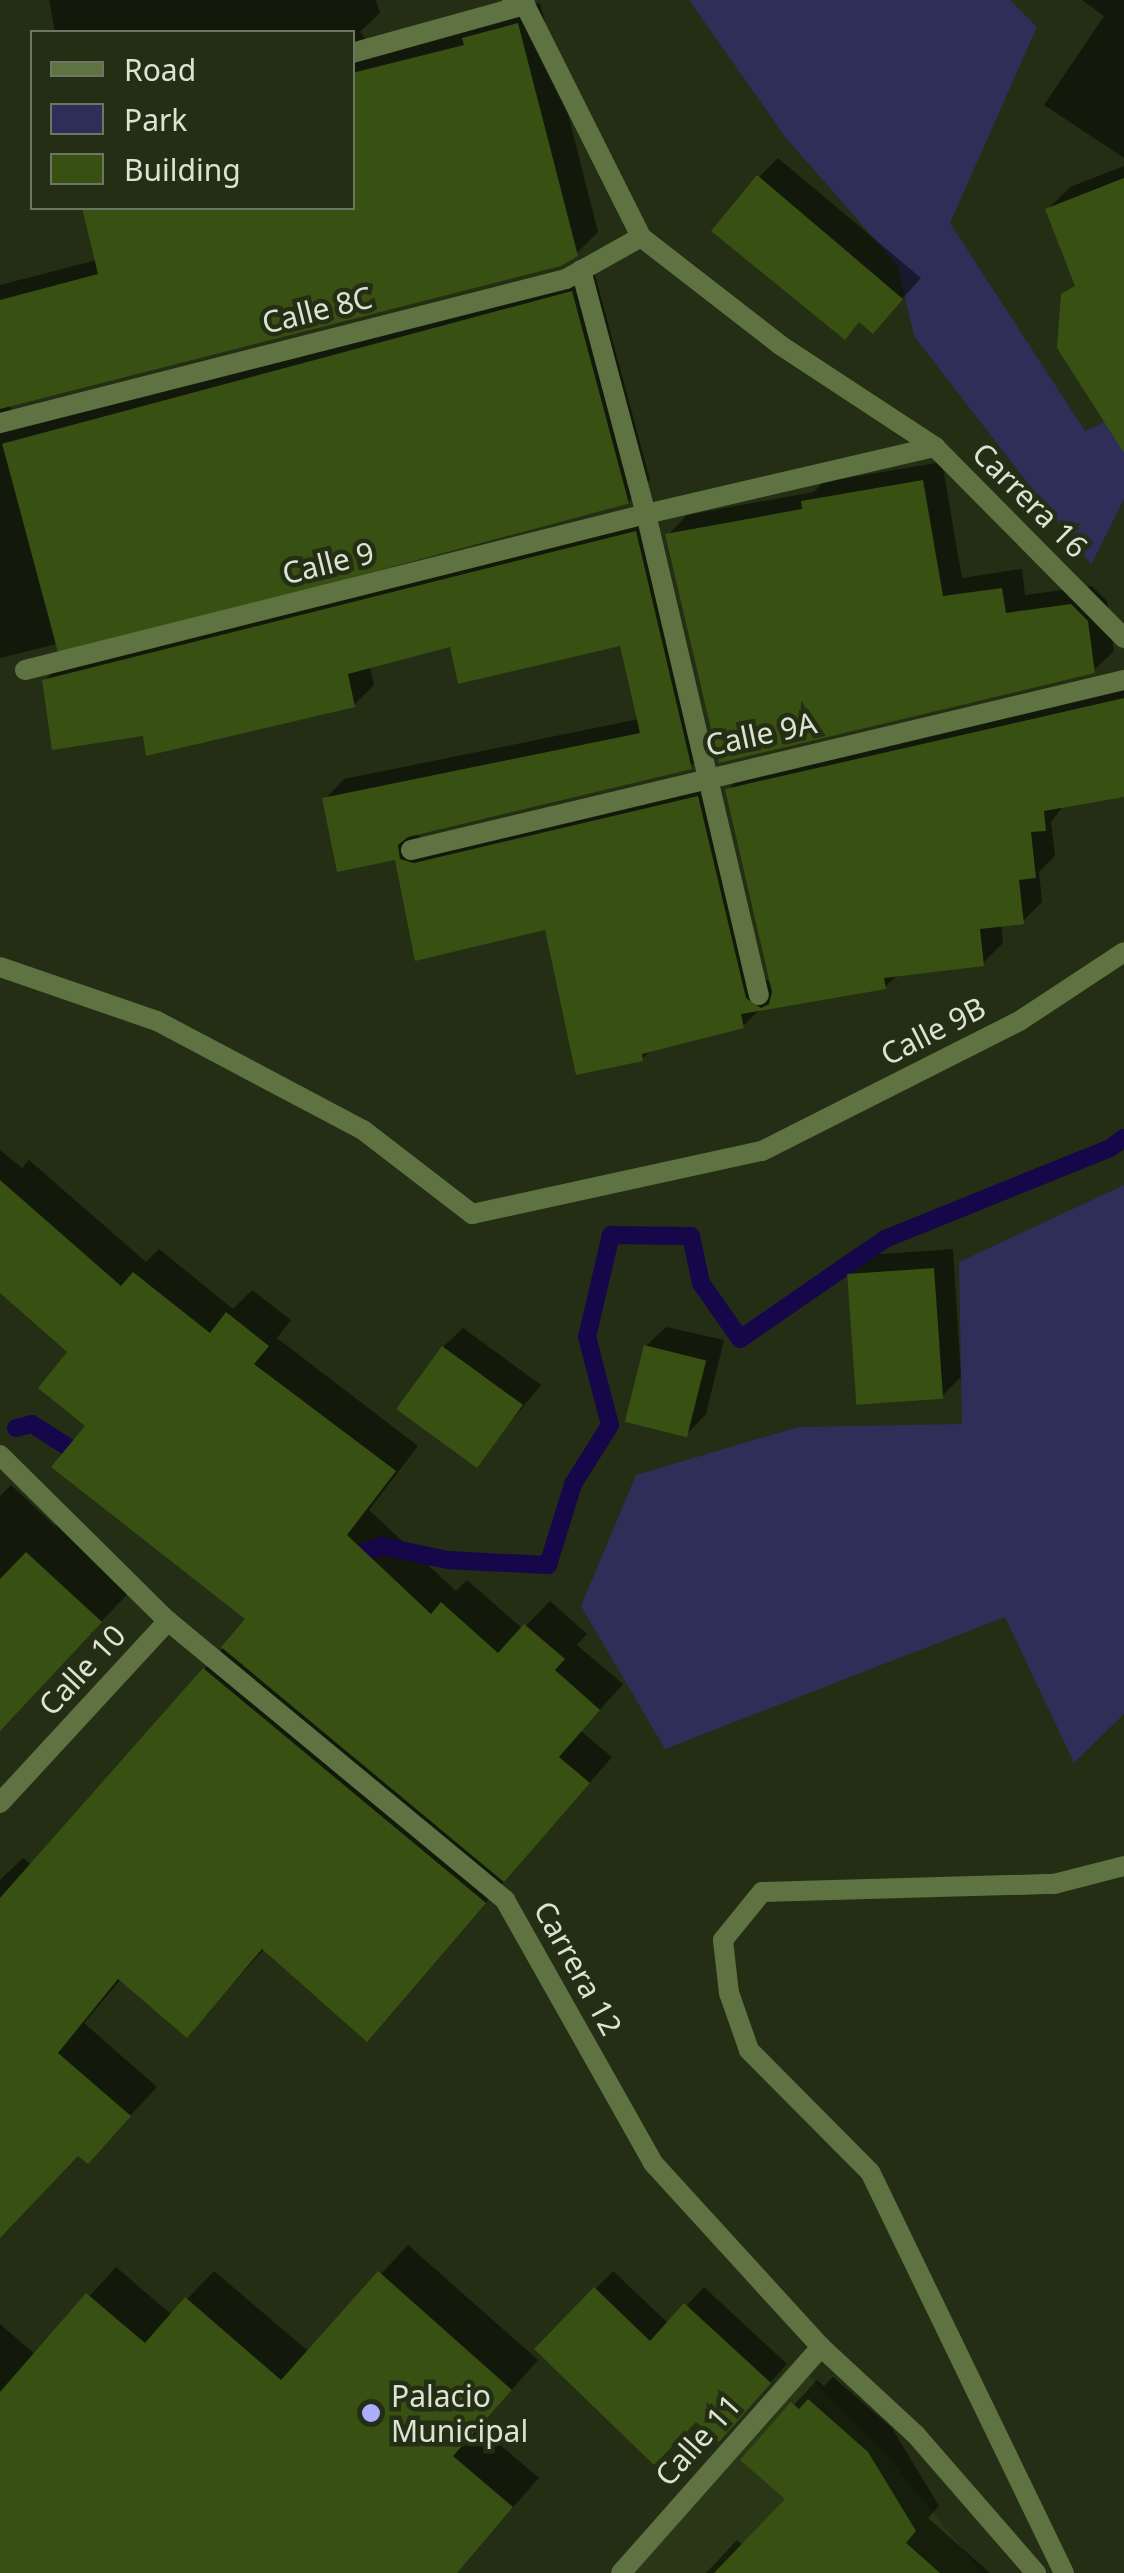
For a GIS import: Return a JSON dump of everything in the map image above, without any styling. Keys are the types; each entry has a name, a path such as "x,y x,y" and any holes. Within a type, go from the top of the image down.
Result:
{"street":[{"path":"355,52 518,2 641,237"},
{"name":"Calle 8C","path":"0,423 566,279 641,237"},
{"name":"Carrera 16","path":"641,237 780,345 936,447 1124,638"},
{"path":"581,270 646,514 759,995"},
{"name":"Calle 9","path":"25,670 646,514 936,447"},
{"name":"Calle 9A","path":"411,850 706,776 936,728 1124,680"},
{"name":"Calle 9B","path":"0,967 157,1021 363,1130 472,1214 762,1151 1021,1020 1124,952"},
{"name":"Carrera 12","path":"0,1454 168,1621 506,1900 653,2163 821,2347 916,2434 1036,2573"},
{"name":"Calle 10","path":"0,1803 168,1621"},
{"path":"1064,2573 870,2172 749,2050 729,1992 723,1940 762,1892 1054,1884 1124,1866"},
{"name":"Calle 11","path":"620,2573 821,2347"}],"shaded area":[{"path":"802,2369 889,2458 982,2573 621,2573"}],"green space":[{"path":"689,0 1010,0 1037,27 950,223 1085,431 1124,413 1124,499 1091,565 914,336 898,266 786,138"},
{"path":"1124,1185 1124,1714 1074,1763 1005,1617 665,1749 581,1606 636,1475 798,1427 962,1424 959,1262"}],"building":[{"path":"518,23 578,256 561,266 0,409 0,300 98,274 82,210 355,210 355,72 464,45 462,38"},
{"path":"757,175 903,299 873,334 859,322 845,340 711,231"},
{"path":"1124,178 1124,453 1057,348 1061,294 1075,286 1045,209"},
{"path":"572,291 629,504 59,656 2,444"},
{"path":"923,480 943,596 1002,588 1006,613 1071,604 1088,621 1095,673 719,763 665,534 802,509 801,501"},
{"path":"636,531 692,769 408,837 398,845 400,859 414,863 698,796 746,998 761,1008 769,1004 772,992 725,789 1124,698 1124,797 1044,811 1046,831 1031,832 1036,878 1019,880 1024,924 980,929 984,966 884,978 886,989 741,1014 744,1028 642,1054 643,1061 576,1075 545,930 415,961 395,860 337,872 322,798 640,733 620,646 458,684 450,647 348,674 355,707 146,756 143,736 52,750 42,680"},
{"path":"0,1180 121,1286 133,1272 210,1333 226,1312 269,1346 254,1364 396,1471 347,1535 431,1614 441,1602 498,1653 524,1624 565,1659 555,1670 600,1710 559,1757 590,1783 504,1882 221,1647 245,1619 51,1467 85,1426 38,1388 67,1352 0,1293"},
{"path":"934,1268 943,1399 856,1405 847,1274"},
{"path":"644,1345 706,1360 687,1437 625,1422"},
{"path":"442,1346 523,1405 477,1468 396,1409"},
{"path":"26,1552 102,1622 0,1731 0,1579"},
{"path":"203,1668 486,1903 367,2042 262,1949 187,2038 118,1979 58,2053 131,2116 88,2164 78,2156 0,2238 0,1898"},
{"path":"378,2271 512,2390 453,2456 513,2507 457,2573 0,2573 0,2392 86,2293 145,2343 185,2297 281,2380"},
{"path":"594,2287 650,2341 684,2303 771,2383 719,2442 696,2422 654,2465 534,2349"},
{"path":"808,2399 868,2452 916,2531 906,2543 940,2573 714,2573 785,2499 740,2460 791,2402 799,2409"}],"waterway":[{"path":"346,1559 382,1546 448,1560 548,1565 573,1484 610,1425 587,1337 611,1235 691,1236 701,1283 740,1339 885,1239 1110,1148 1124,1138"},
{"path":"16,1428 32,1424 88,1460"}],"place":[{"name":"Palacio Municipal","path":"371,2413"}]}
